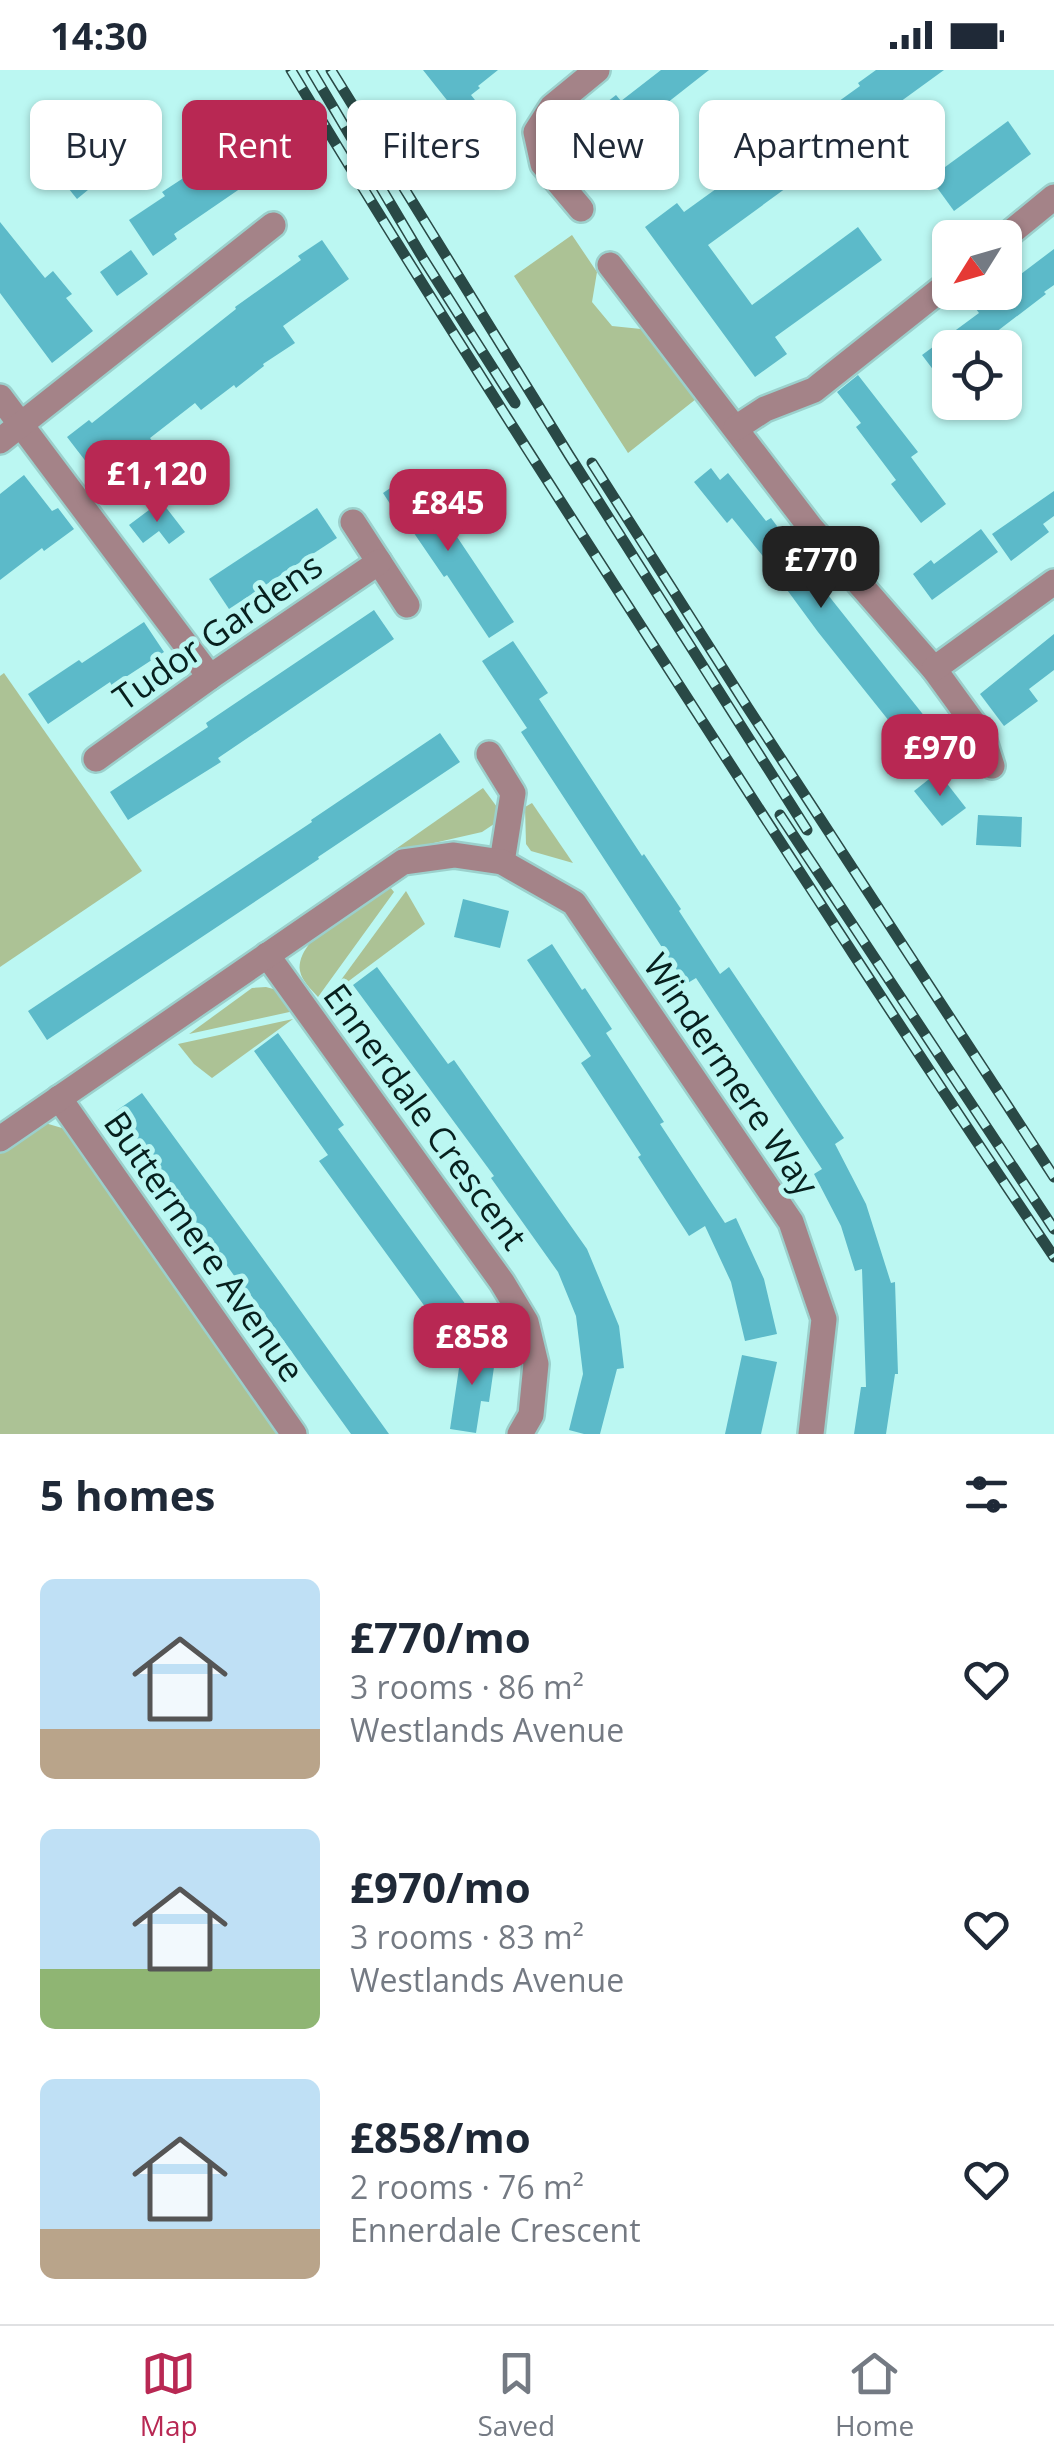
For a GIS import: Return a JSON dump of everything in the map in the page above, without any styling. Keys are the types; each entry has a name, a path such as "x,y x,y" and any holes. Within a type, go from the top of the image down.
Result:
{"street":[{"path":"581,209 543,164 536,132 552,107 596,70"},
{"path":"1022,223 1054,197"},
{"path":"0,441 273,225"},
{"path":"610,265 623,300 736,428 810,528 934,668 982,734 992,766"},
{"path":"736,428 765,409 814,390 932,296"},
{"path":"0,397 210,677"},
{"name":"Tudor Gardens","path":"353,522 406,605"},
{"name":"Tudor Gardens","path":"96,759 380,562"},
{"path":"934,668 1054,582"},
{"path":"489,754 513,793 502,862"},
{"name":"Windermere Way","path":"0,1139 404,862 454,855 502,862 574,903 791,1222 824,1319 811,1434"},
{"name":"Ennerdale Crescent","path":"267,956 491,1266 526,1322 536,1364 531,1415 520,1434"},
{"name":"Buttermere Avenue","path":"58,1098 294,1434"}],"green space":[{"path":"572,235 597,272 592,302 612,326 641,329 696,399 628,453 514,276"},
{"path":"4,673 142,871 0,967 0,676"},
{"path":"483,788 497,807 494,824 482,832 390,853"},
{"path":"532,803 573,863 531,851 526,844 525,807"},
{"path":"390,887 394,892 318,997 300,971 308,945 349,911"},
{"path":"406,891 425,924 330,995"},
{"path":"252,988 277,990 294,1011 189,1034"},
{"path":"293,1019 212,1078 178,1044"},
{"path":"45,1123 62,1128 72,1139 287,1434 0,1434 0,1146"}],"building":[{"path":"423,70 498,70 471,95 475,100 447,100"},
{"path":"661,70 709,70 671,100 622,100"},
{"path":"876,70 944,70 903,100 841,100 860,86 858,83"},
{"path":"1008,121 1031,154 954,211 939,190 945,190 945,167"},
{"path":"182,179 182,190 238,190 174,234 177,239 153,256 129,220 165,196 162,192"},
{"path":"70,190 88,190 77,199"},
{"path":"714,190 783,190 708,245 752,305 858,227 882,260 775,337 787,354 755,377 645,227 677,203 684,212"},
{"path":"0,222 45,278 53,271 72,294 66,298 93,331 52,363 0,293"},
{"path":"322,240 349,279 283,326 295,343 201,410 195,403 129,460 125,455 97,476 67,437 89,420 92,423"},
{"path":"1054,249 1054,285 1046,294 999,330 956,330 979,313 977,310 1022,310 1022,273"},
{"path":"131,250 148,274 117,296 100,272"},
{"path":"932,348 932,368 922,355"},
{"path":"858,375 918,452 911,457 946,504 921,523 891,484 896,480 856,427 861,423 837,392"},
{"path":"711,468 720,480 728,473 766,521 771,518 941,737 917,756 732,518 727,523 694,482"},
{"path":"411,474 514,622 489,638 447,575 444,577 383,493"},
{"path":"24,475 52,511 58,508 74,529 0,580 0,494"},
{"path":"1054,491 1054,516 1043,524 1049,532 1011,561 992,534"},
{"path":"161,501 185,532 169,544 159,531 143,543 129,525"},
{"path":"317,508 337,538 229,609 209,579"},
{"path":"981,529 998,552 932,600 913,574 931,560 934,564"},
{"path":"374,610 394,639 218,758 221,762 128,820 110,792"},
{"path":"144,622 164,652 48,724 28,694"},
{"path":"1054,634 1054,670 1029,689 1038,701 1004,726 980,694"},
{"path":"513,641 548,693 539,699 681,909 720,974 729,967 844,1138 835,1144 866,1204 891,1283 895,1282 898,1374 886,1434 854,1434 861,1387 866,1387 862,1269 855,1271 841,1226 814,1174 822,1169 696,978 686,984 521,732 527,728 482,661"},
{"path":"440,733 460,762 47,1040 28,1011"},
{"path":"938,772 966,808 942,826 914,791"},
{"path":"978,815 1022,817 1021,847 976,845"},
{"path":"463,899 509,911 500,948 454,937"},
{"path":"552,944 612,1029 606,1033 725,1223 736,1218 764,1279 777,1334 745,1341 731,1282 705,1226 689,1236 581,1063 591,1056 527,960"},
{"path":"377,967 448,1064 454,1060 587,1249 619,1326 624,1368 617,1369 600,1434 569,1430 583,1374 576,1316 558,1272 491,1178 494,1176 353,985"},
{"path":"278,1033 344,1125 338,1129 474,1316 447,1337 319,1161 328,1155 254,1051"},
{"path":"142,1093 389,1434 351,1434 248,1295 116,1111"},
{"path":"462,1348 496,1353 489,1402 481,1401 476,1433 450,1429"},
{"path":"742,1355 777,1362 761,1434 725,1434"}],"railway":[{"path":"291,70 564,507 1054,1257"},
{"path":"311,70 515,403"},
{"path":"331,70 807,830"},
{"path":"592,463 1054,1177"},
{"path":"780,815 1054,1229"}]}
